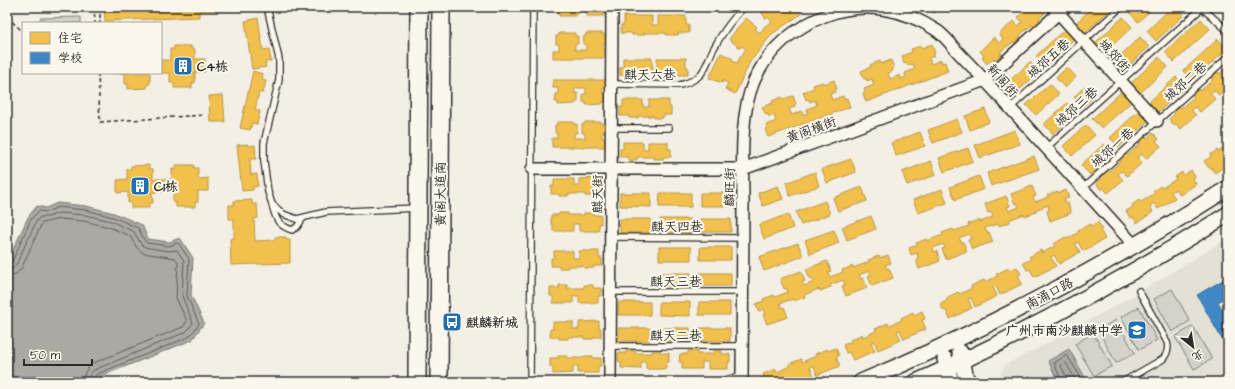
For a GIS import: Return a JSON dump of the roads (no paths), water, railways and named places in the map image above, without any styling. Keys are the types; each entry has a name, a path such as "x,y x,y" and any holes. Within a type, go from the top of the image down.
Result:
{"main road":[{"name":"黄阁大道南","path":"417,382 419,7"},
{"name":"黄阁大道南","path":"439,382 441,7"},
{"name":"南涌口路","path":"861,382 942,346 1037,300 1135,246 1228,188"},
{"name":"南涌口路","path":"916,382 949,375 962,361 1035,326 1097,293 1158,258 1228,214"},
{"path":"957,339 968,382"},
{"path":"942,346 949,375"}],"street":[{"name":"麒天街","path":"610,382 612,7"},
{"name":"新阁街","path":"814,20 834,12 856,8 878,8 899,12 920,20 938,31 985,80 1135,246"},
{"name":"黄阁横街","path":"532,169 744,169 985,80 1059,9"},
{"name":"城郊街","path":"1059,9 1084,41 1157,121"},
{"name":"麟旺街","path":"742,379 744,169 747,103 754,82 764,63 778,46 795,31 814,20"}],"lane":[{"path":"267,7 279,59 279,80 264,143 264,161 268,192 277,221 283,228 292,230 298,227 303,218"},
{"path":"530,382 533,7"},
{"name":"麒天六巷","path":"612,84 680,85 695,80 701,74 723,32 744,7"},
{"name":"城郊五巷","path":"1010,108 1122,7"},
{"path":"1201,7 1228,30"},
{"name":"城郊三巷","path":"1046,148 1201,7"},
{"name":"城郊二巷","path":"1157,121 1228,58"},
{"name":"城郊一巷","path":"1083,188 1157,121"},
{"path":"611,128 669,128"},
{"path":"272,204 282,214 296,218 303,218 326,212 418,208"},
{"name":"麒天四巷","path":"611,237 743,238"},
{"path":"1123,382 1163,359 1168,346 1139,291"},
{"name":"麒天三巷","path":"610,292 743,292"},
{"name":"麒天二巷","path":"610,346 742,346"},
{"path":"719,382 742,379"}],"water":[{"path":"57,203 86,206 114,213 142,225 148,239 169,242 180,238 193,258 191,295 204,323 192,340 99,377 97,382 7,382 7,268 9,259 28,217 37,206 46,208"},
{"path":"1069,349 1086,379 1080,382 1059,382 1048,361"}],"place":[{"name":"C4栋","path":"183,66"},
{"name":"C1栋","path":"140,186"},
{"name":"麒麟新城","path":"452,322"},
{"name":"广州市南沙麒麟中学","path":"1137,330"}]}
